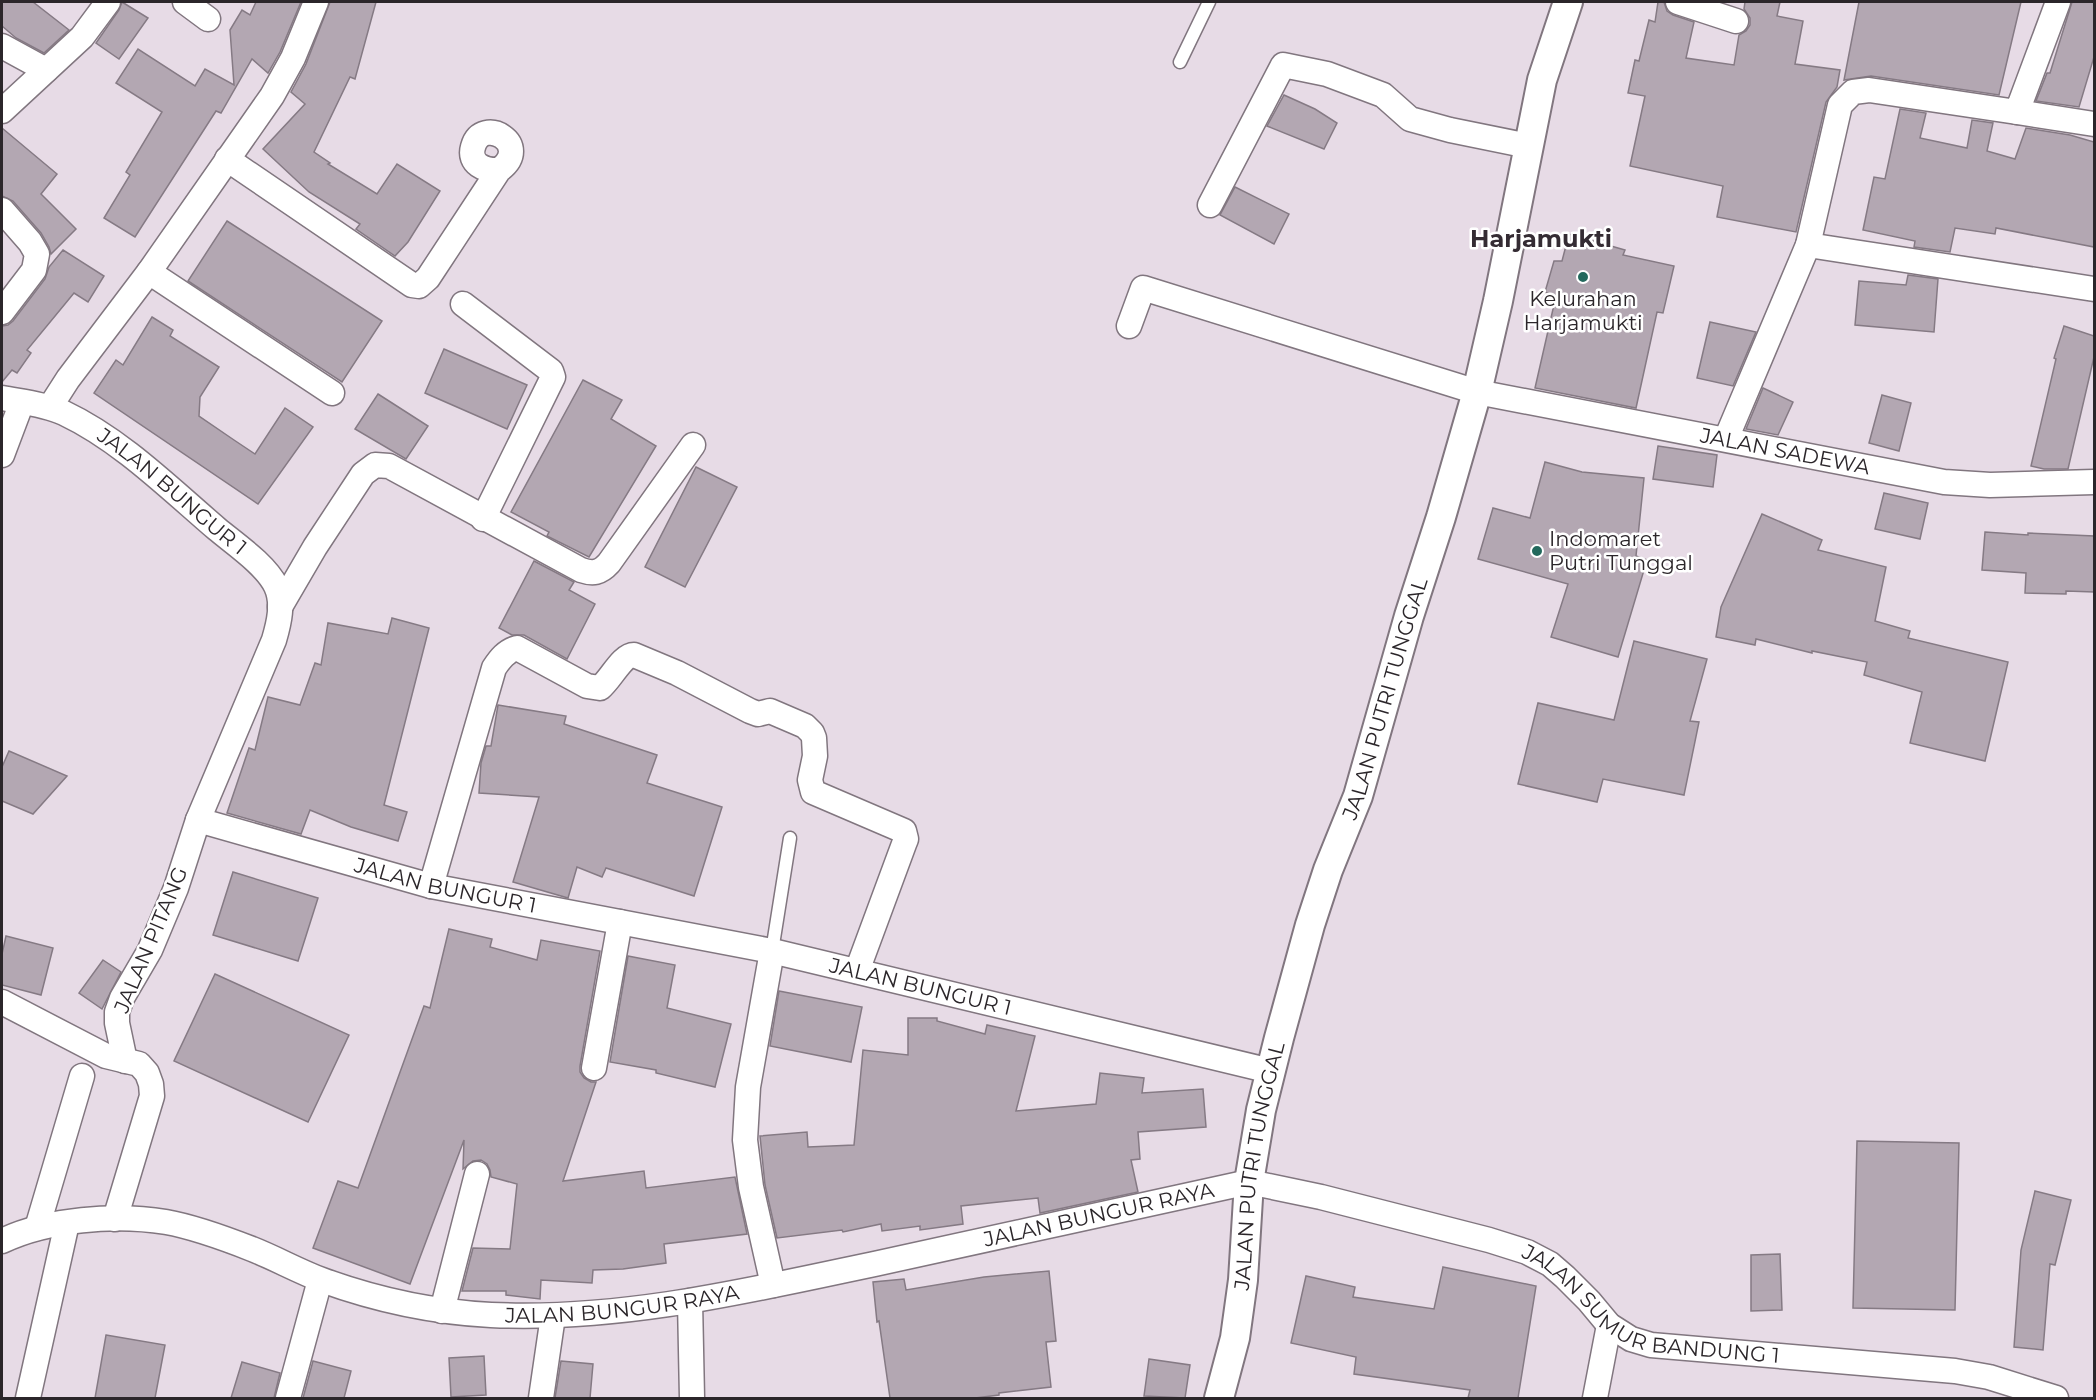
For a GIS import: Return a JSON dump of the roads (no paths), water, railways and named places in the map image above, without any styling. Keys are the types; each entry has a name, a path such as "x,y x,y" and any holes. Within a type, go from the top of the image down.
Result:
{"street":[{"path":"2,111 82,37 108,2"},
{"path":"186,2 208,19"},
{"path":"50,407 149,272 272,96 293,58 316,2"},
{"name":"JALAN PUTRI TUNGGAL","path":"1219,1398 1238,1319 1246,1250 1250,1182 1271,1071 1310,925 1328,870 1358,796 1409,616 1478,392 1542,80 1568,2"},
{"path":"1678,2 1736,21"},
{"path":"2018,112 2058,2"},
{"path":"2,46 46,70"},
{"path":"1210,205 1283,65 1327,74 1383,95 1410,119 1450,130 1528,146"},
{"path":"1726,439 1808,245 1840,105 1853,92 1869,90 2094,124"},
{"path":"227,159 412,285 418,286 428,278 499,170"},
{"path":"2,210 30,242 37,254 34,270 2,312"},
{"path":"1808,245 2094,289"},
{"path":"149,272 332,393"},
{"name":"JALAN SADEWA","path":"1129,326 1143,288 1478,392 1944,482 1990,485 2094,482"},
{"path":"463,304 551,371 553,377 483,519"},
{"path":"2,455 12,400"},
{"name":"JALAN BUNGUR 1","path":"12,400 50,407 91,428 119,447 243,551 274,583 280,607 274,640 198,820 431,886 772,951 1271,1071"},
{"path":"280,607 315,547 363,474 375,465 389,466 483,519 580,570 588,572 601,571 609,563 693,445"},
{"path":"431,886 494,668 500,659 517,648 587,686 600,688 612,676 624,658 628,655 634,656 677,673 750,711 758,714 770,711 805,726 814,738 815,756 810,780 813,792 904,831 906,839 857,971"},
{"name":"JALAN PITANG","path":"125,1061 118,1033 117,1012 122,998 150,950 159,929 176,888 198,820"},
{"path":"588,1066 613,920"},
{"path":"772,951 748,1087 745,1140 752,1187 773,1285"},
{"path":"2,1002 106,1056 139,1064 147,1073 152,1096 115,1219"},
{"path":"37,1228 82,1076"},
{"path":"442,1311 477,1174"},
{"name":"JALAN BUNGUR RAYA","path":"2,1241 37,1228 67,1223 115,1219 165,1222 251,1249 321,1280 400,1303 442,1311 492,1315 599,1314 690,1301 773,1285 1250,1182"},
{"name":"JALAN SUMUR BANDUNG 1","path":"1250,1182 1332,1200 1489,1240 1527,1252 1550,1264 1566,1277 1609,1325 1631,1339 1651,1345 1955,1371 1989,1377 2056,1398"},
{"path":"28,1398 67,1223"},
{"path":"288,1398 321,1280"},
{"path":"690,1301 692,1398"},
{"path":"541,1398 553,1316"},
{"path":"1595,1398 1609,1325"}],"lane":[{"path":"1180,62 1209,2"},
{"path":"772,951 790,838"}],"place":[{"name":"Kelurahan Harjamukti","path":"1583,277"},
{"name":"Indomaret Putri Tunggal","path":"1537,551"}],"district":[{"name":"Harjamukti","path":"1541,239"}]}
